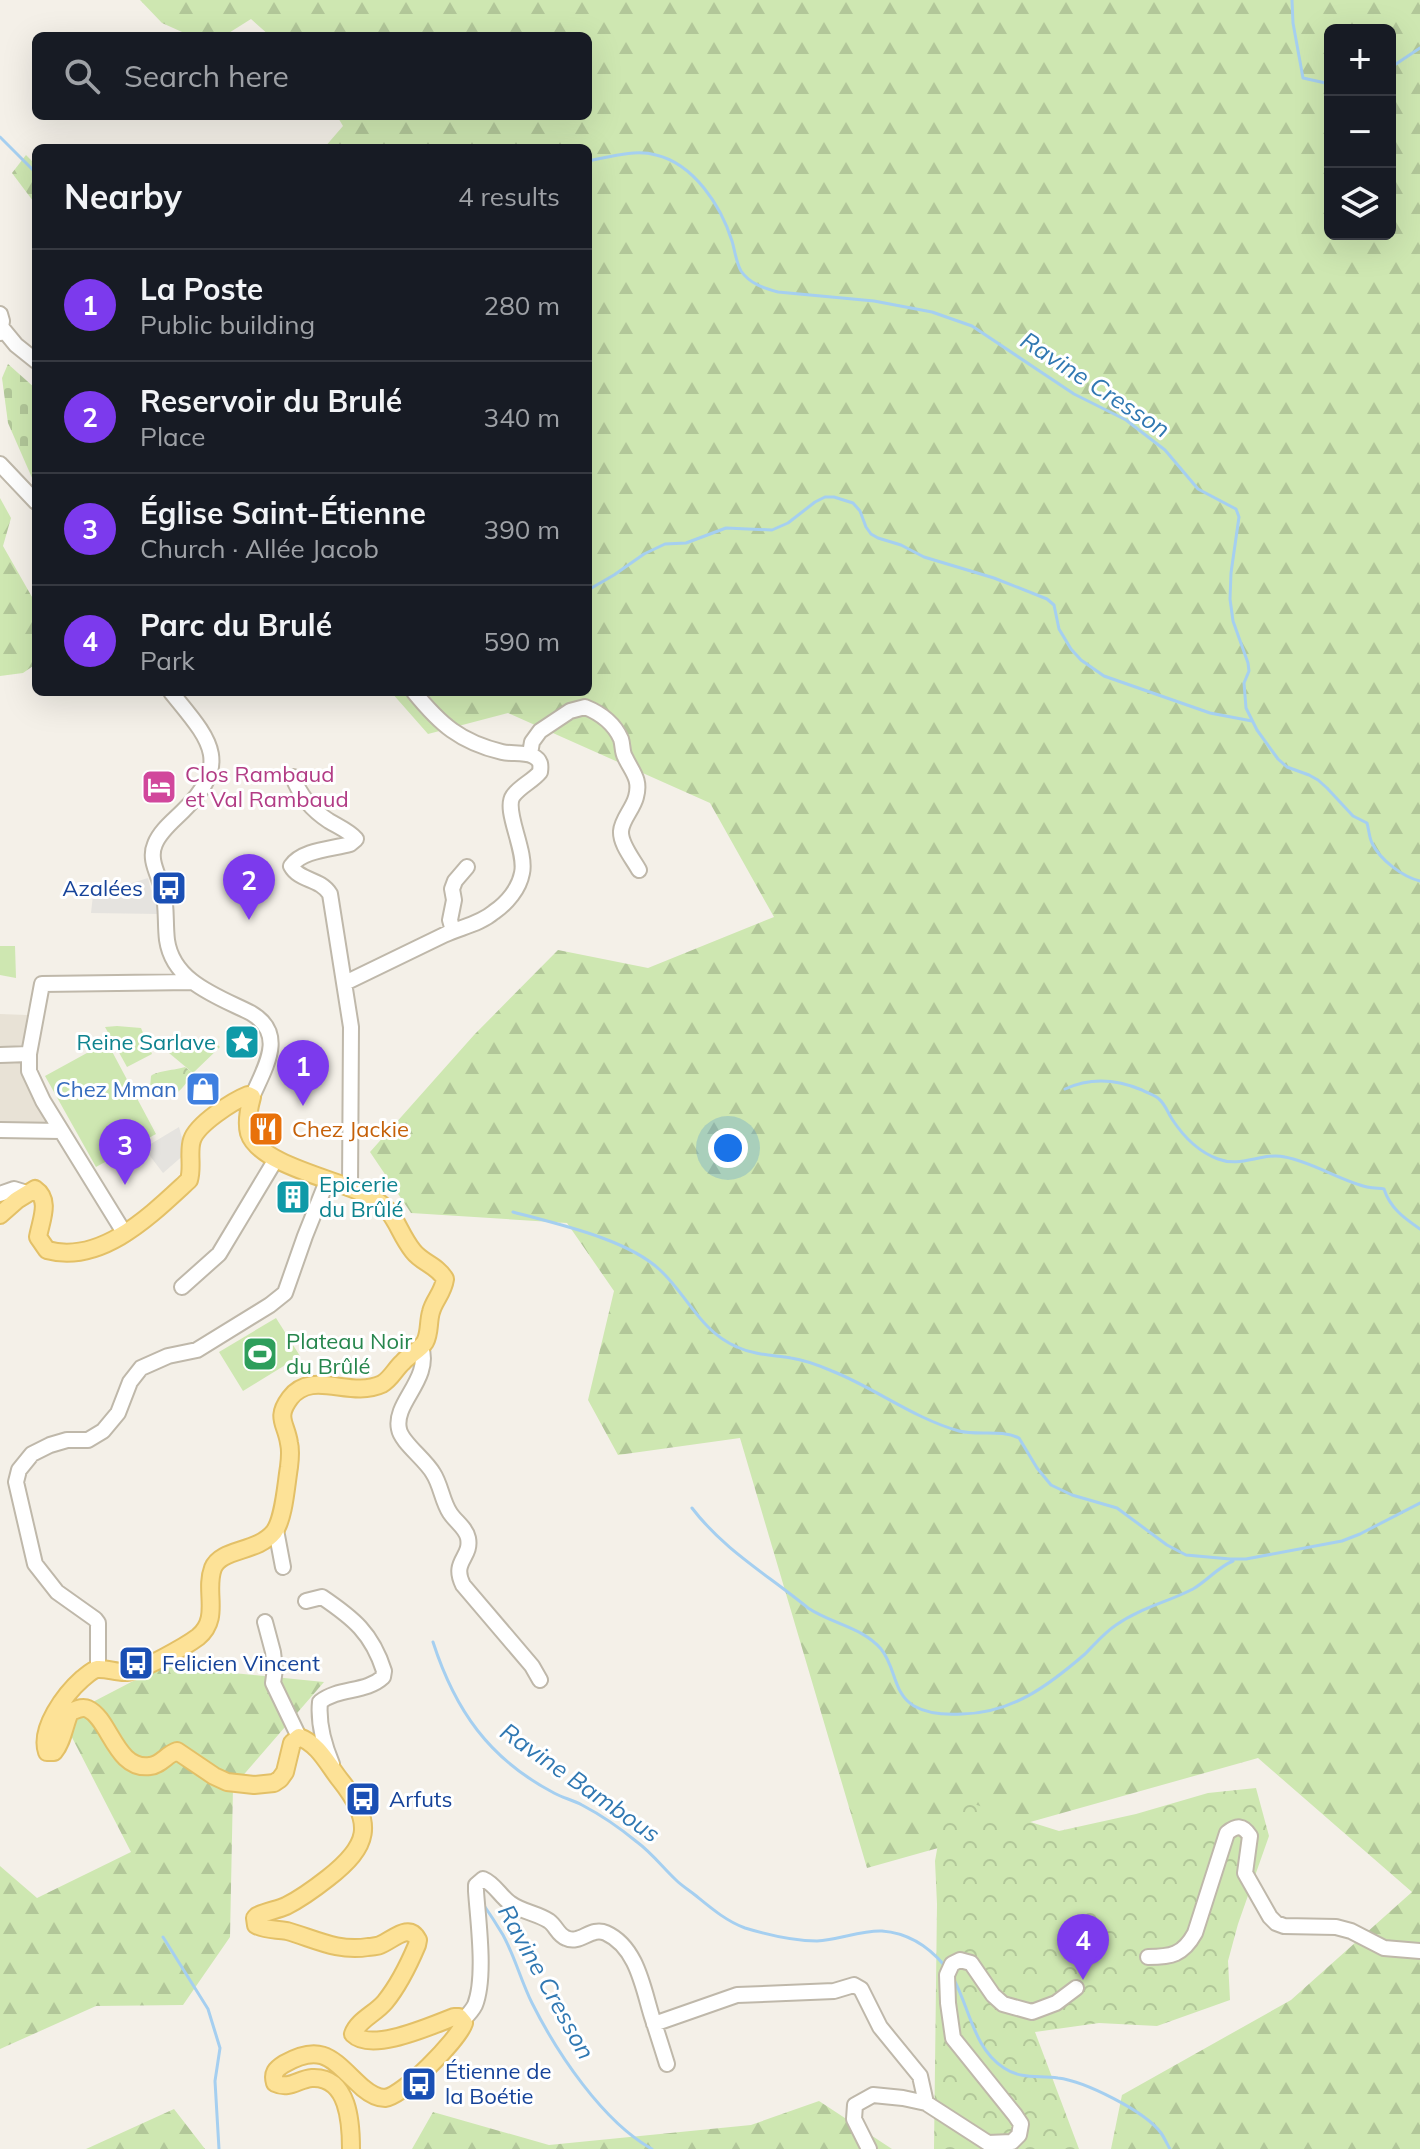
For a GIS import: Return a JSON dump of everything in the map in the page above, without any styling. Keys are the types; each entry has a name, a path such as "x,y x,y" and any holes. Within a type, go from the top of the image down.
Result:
{"main road":[{"path":"0,1215 35,1189 45,1200 38,1237 47,1250 76,1254 125,1234 189,1180 192,1140 201,1126 236,1100 248,1095 252,1097 248,1113 250,1135 262,1151 327,1181 367,1195 391,1213 412,1250 437,1268 445,1279 443,1290 431,1312 426,1340 388,1380 376,1386 346,1389 309,1385 291,1396 281,1420 289,1441 290,1456 280,1520 276,1530 264,1541 253,1548 229,1554 214,1565 212,1612 205,1629 191,1641 140,1669 129,1672 93,1671 68,1692 55,1712 45,1745 47,1752 52,1753 58,1747 70,1712 82,1708 88,1709 104,1726 120,1752 136,1763 155,1765 177,1751 227,1782 254,1785 274,1783 285,1772 292,1743 299,1737 319,1750 360,1809 364,1828 361,1842 356,1852 337,1871 307,1894 282,1908 257,1916 256,1925 344,1948 379,1945 404,1933 415,1934 417,1945 393,1991 383,2005 355,2028 353,2034 357,2038 404,2037 454,2017 463,2020 463,2027 455,2038 407,2087 386,2098 367,2091 335,2062 318,2053 306,2053 276,2070 273,2077 275,2083 282,2086 312,2078 322,2079 338,2090 351,2123 351,2149"}],"street":[{"path":"1,325 16,345 32,358"},
{"path":"0,464 32,498"},
{"path":"174,696 205,734 212,754 209,776 199,792 162,832 153,847 155,869 164,894 168,943 173,961 192,982 260,1018 267,1026 272,1043 252,1097"},
{"path":"345,983 493,913 505,903 518,885 522,873 521,844 510,805 515,793 541,769 539,760 530,754 500,751 458,736 429,711 417,696"},
{"path":"530,754 532,742 540,731 570,711 585,707 610,723 620,739 623,756 638,780 636,801 621,832 623,842 639,870"},
{"path":"293,777 297,789 309,804 355,837 350,844 301,857 291,866 294,872 323,884 330,894 351,1027 350,1188"},
{"path":"453,931 450,920 454,900 452,889 467,867"},
{"path":"125,1234 61,1131 29,1071 29,1054 42,984 192,982"},
{"path":"0,1055 29,1054"},
{"path":"0,1130 61,1131"},
{"path":"182,1287 219,1254 276,1159"},
{"path":"98,1669 98,1623 57,1592 33,1559 16,1482 19,1470 32,1454 50,1445 67,1440 88,1440 103,1431 118,1413 135,1374 149,1363 197,1350 285,1293 327,1181"},
{"path":"0,1194 14,1189 27,1193"},
{"path":"421,1347 424,1366 401,1413 399,1433 434,1473 450,1513 468,1538 458,1575 463,1585 532,1666 540,1680"},
{"path":"276,1530 283,1567"},
{"path":"306,1601 322,1597 350,1616 364,1630 384,1671 383,1677 369,1686 332,1694 320,1702 320,1722 336,1775"},
{"path":"265,1622 273,1652 273,1683 299,1737"},
{"path":"1148,1957 1167,1957 1188,1945 1195,1933 1227,1833 1240,1826 1250,1836 1245,1873 1276,1923 1284,1926 1336,1927 1384,1948 1420,1951"},
{"path":"463,2020 470,2013 478,1993 480,1959 476,1885 483,1879 520,1910 546,1919 564,1937 573,1940 597,1930 615,1939 631,1956 642,1981 667,2064"},
{"path":"869,2149 854,2119 855,2105 873,2095 926,2103 988,2143 1012,2142 1019,2135 1021,2124 1015,2115 953,2038 947,1975 952,1964 960,1960 971,1963 1003,2004 1032,2012 1056,2003 1076,1988"},
{"path":"654,2024 737,1995 834,1991 854,1985 861,1989 880,2027 920,2076 926,2103"}],"shaded area":[{"path":"148,878 151,890 157,889 159,914 91,913 93,895"},
{"path":"0,1014 27,1015 23,1070 56,1128 0,1132"},
{"path":"179,1127 186,1153 163,1173 144,1148"}],"green space":[{"path":"140,0 1420,0 1420,2149 1111,2149 1122,2095 1291,2000 1412,1892 1258,1758 867,1868 740,1438 618,1455 588,1400 614,1291 567,1223 411,1213 370,1152 474,1035 558,950 648,968 774,917 710,803 508,713 428,734 395,696 592,696 592,144 327,144 343,126 339,120 592,120 592,32 266,32 251,19 230,32 182,32 162,23"},
{"path":"26,155 32,161 32,200 12,173"},
{"path":"8,364 32,385 32,478 8,423 2,378"},
{"path":"0,498 11,518 3,546 32,597 32,667 23,673 0,676"},
{"path":"0,946 15,946 16,978 0,975"},
{"path":"105,1027 141,1028 152,1054 127,1067"},
{"path":"207,1039 210,1046 217,1044 220,1047 193,1073 169,1053"},
{"path":"107,1042 156,1134 96,1167 45,1076"},
{"path":"185,1067 193,1073 175,1094 164,1096 150,1088 154,1074"},
{"name":"Plateau Noir du Brûlé","path":"276,1318 300,1356 243,1391 219,1352"},
{"path":"162,1666 324,1682 233,1787 230,1937 183,2005 96,2006 0,2049 0,1866 37,1898 131,1852 62,1718"},
{"path":"1256,1788 1269,1836 1228,1961 1230,2000 1157,2026 1099,2023 1035,2032 1079,2149 934,2149 935,1861 941,1827 958,1799 1059,1831 1136,1814 1208,1793"},
{"path":"819,2101 892,2149 412,2149 433,2112 549,2145 751,2125"},
{"path":"174,2109 205,2149 86,2149"}],"waterway":[{"path":"1292,0 1303,78 1324,83"},
{"path":"1396,64 1420,48"},
{"name":"Ravine Cresson","path":"0,137 32,169"},
{"name":"Ravine Cresson","path":"592,160 639,153 670,160 694,177 713,201 727,228 739,268 753,282 778,292 874,301 932,312 972,326 1074,394 1126,420 1165,450 1198,489 1236,509 1239,517 1230,599 1233,621 1248,663 1249,671 1244,683 1246,708 1278,759 1287,767 1318,780 1353,816 1367,823 1372,843 1386,861 1406,876 1420,881"},
{"path":"592,588 665,544 686,543 726,528 772,530 788,523 815,502 834,497 853,503 866,527 878,538 1047,599 1054,605 1059,629 1071,649 1104,676 1210,713 1252,721"},
{"path":"1065,1089 1104,1081 1142,1090 1159,1099 1186,1137 1211,1156 1235,1162 1268,1156 1285,1157 1363,1186 1384,1189 1394,1207 1420,1229"},
{"path":"513,1212 611,1241 646,1259 670,1280 713,1332 737,1347 817,1365 926,1419 959,1431 1019,1438 1051,1485 1072,1495 1117,1508 1167,1545 1186,1555 1246,1559 1342,1541 1420,1503"},
{"path":"692,1508 718,1537 808,1608 865,1636 881,1649 907,1701 925,1711 943,1714 997,1709 1028,1696 1071,1666 1116,1625 1193,1589 1233,1561"},
{"name":"Ravine Bambous","path":"433,1642 452,1690 477,1730 493,1748 531,1780 579,1803 624,1832 678,1882 725,1918 745,1928 799,1940 817,1941 874,1931 891,1932 917,1942 944,1965"},
{"name":"Ravine Cresson","path":"483,1904 507,1943 542,2023 568,2064 616,2122 652,2149"},
{"path":"163,1937 208,2009 220,2048 215,2081 219,2149"},
{"name":"Ravine Bambous","path":"953,1978 985,2050 1004,2068 1024,2076 1069,2080 1113,2098 1153,2124 1170,2149"}],"place":[{"name":"Clos Rambaud et Val Rambaud","path":"159,787"},
{"name":"Azalées","path":"169,888"},
{"name":"Reservoir du Brulé","path":"249,920"},
{"name":"Reine Sarlave","path":"242,1042"},
{"name":"Chez Mman","path":"203,1089"},
{"name":"La Poste","path":"303,1106"},
{"name":"Chez Jackie","path":"266,1129"},
{"name":"Église Saint-Étienne","path":"125,1185"},
{"name":"Epicerie du Brûlé","path":"293,1197"},
{"name":"Plateau Noir du Brûlé","path":"260,1354"},
{"name":"Felicien Vincent","path":"136,1663"},
{"name":"Arfuts","path":"363,1799"},
{"name":"Parc du Brulé","path":"1083,1980"},
{"name":"Étienne de la Boétie","path":"419,2084"}]}
